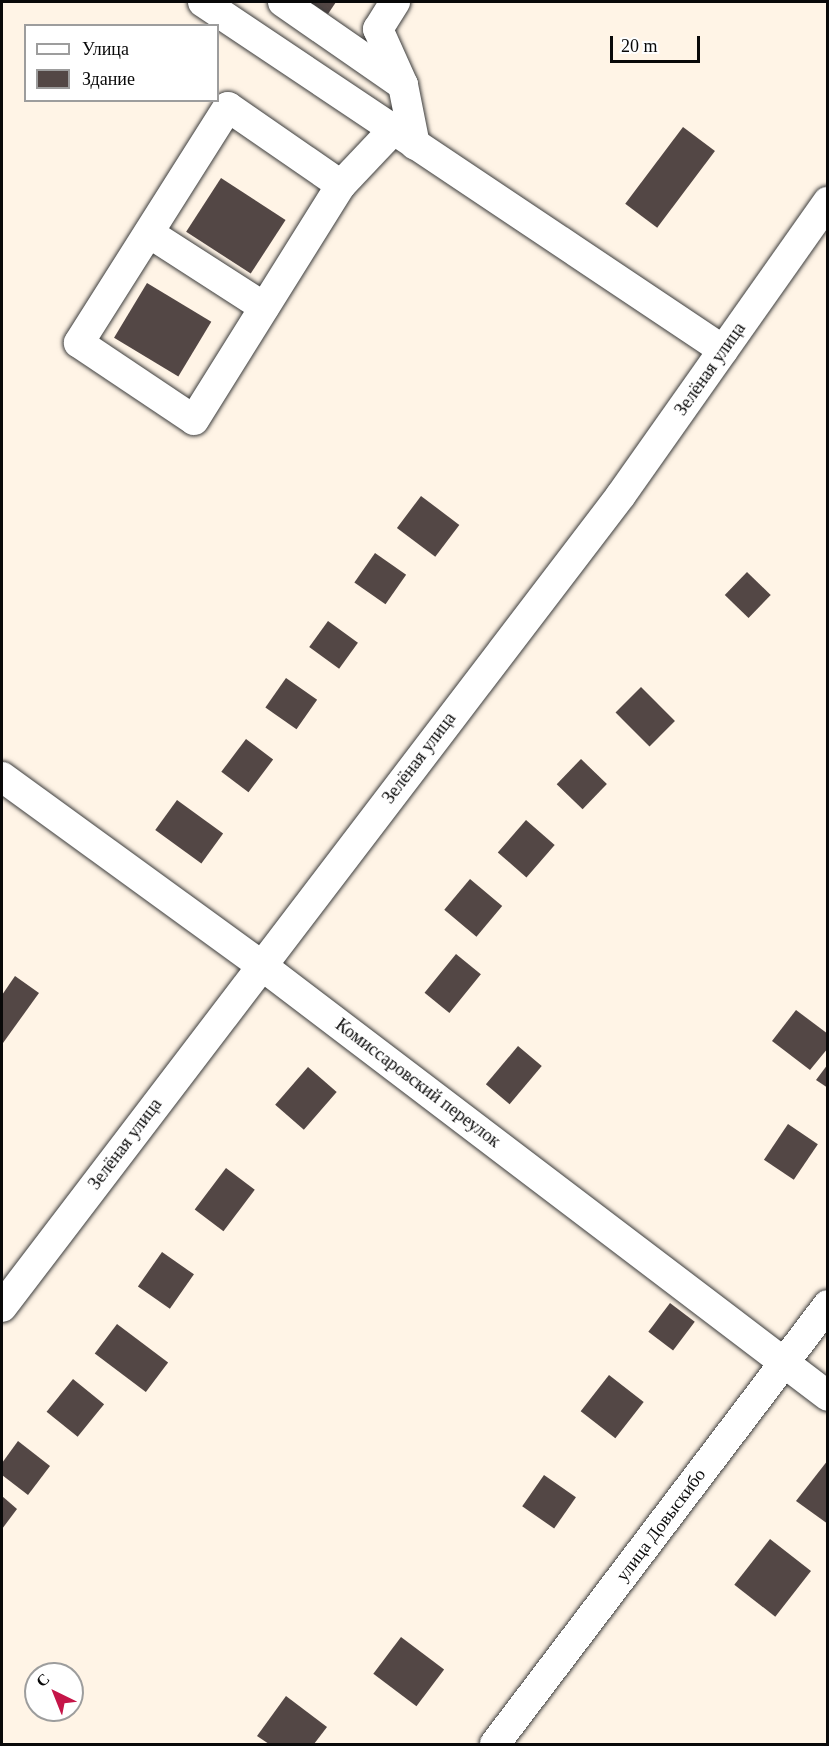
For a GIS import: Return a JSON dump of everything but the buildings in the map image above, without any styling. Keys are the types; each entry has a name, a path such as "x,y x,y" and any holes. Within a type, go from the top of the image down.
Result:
{"street":[{"path":"203,2 723,350"},
{"path":"283,2 403,85"},
{"path":"394,2 378,29 403,85 404,138"},
{"path":"341,185 228,107 79,343 194,420 341,185 404,138"},
{"name":"Зелёная улица","path":"2,1307 614,505 828,202"},
{"path":"149,233 264,307"},
{"name":"Комиссаровский переулок","path":"2,777 261,965 786,1361 828,1396"},
{"name":"улица Довыскибо","path":"495,1744 828,1305"}]}
